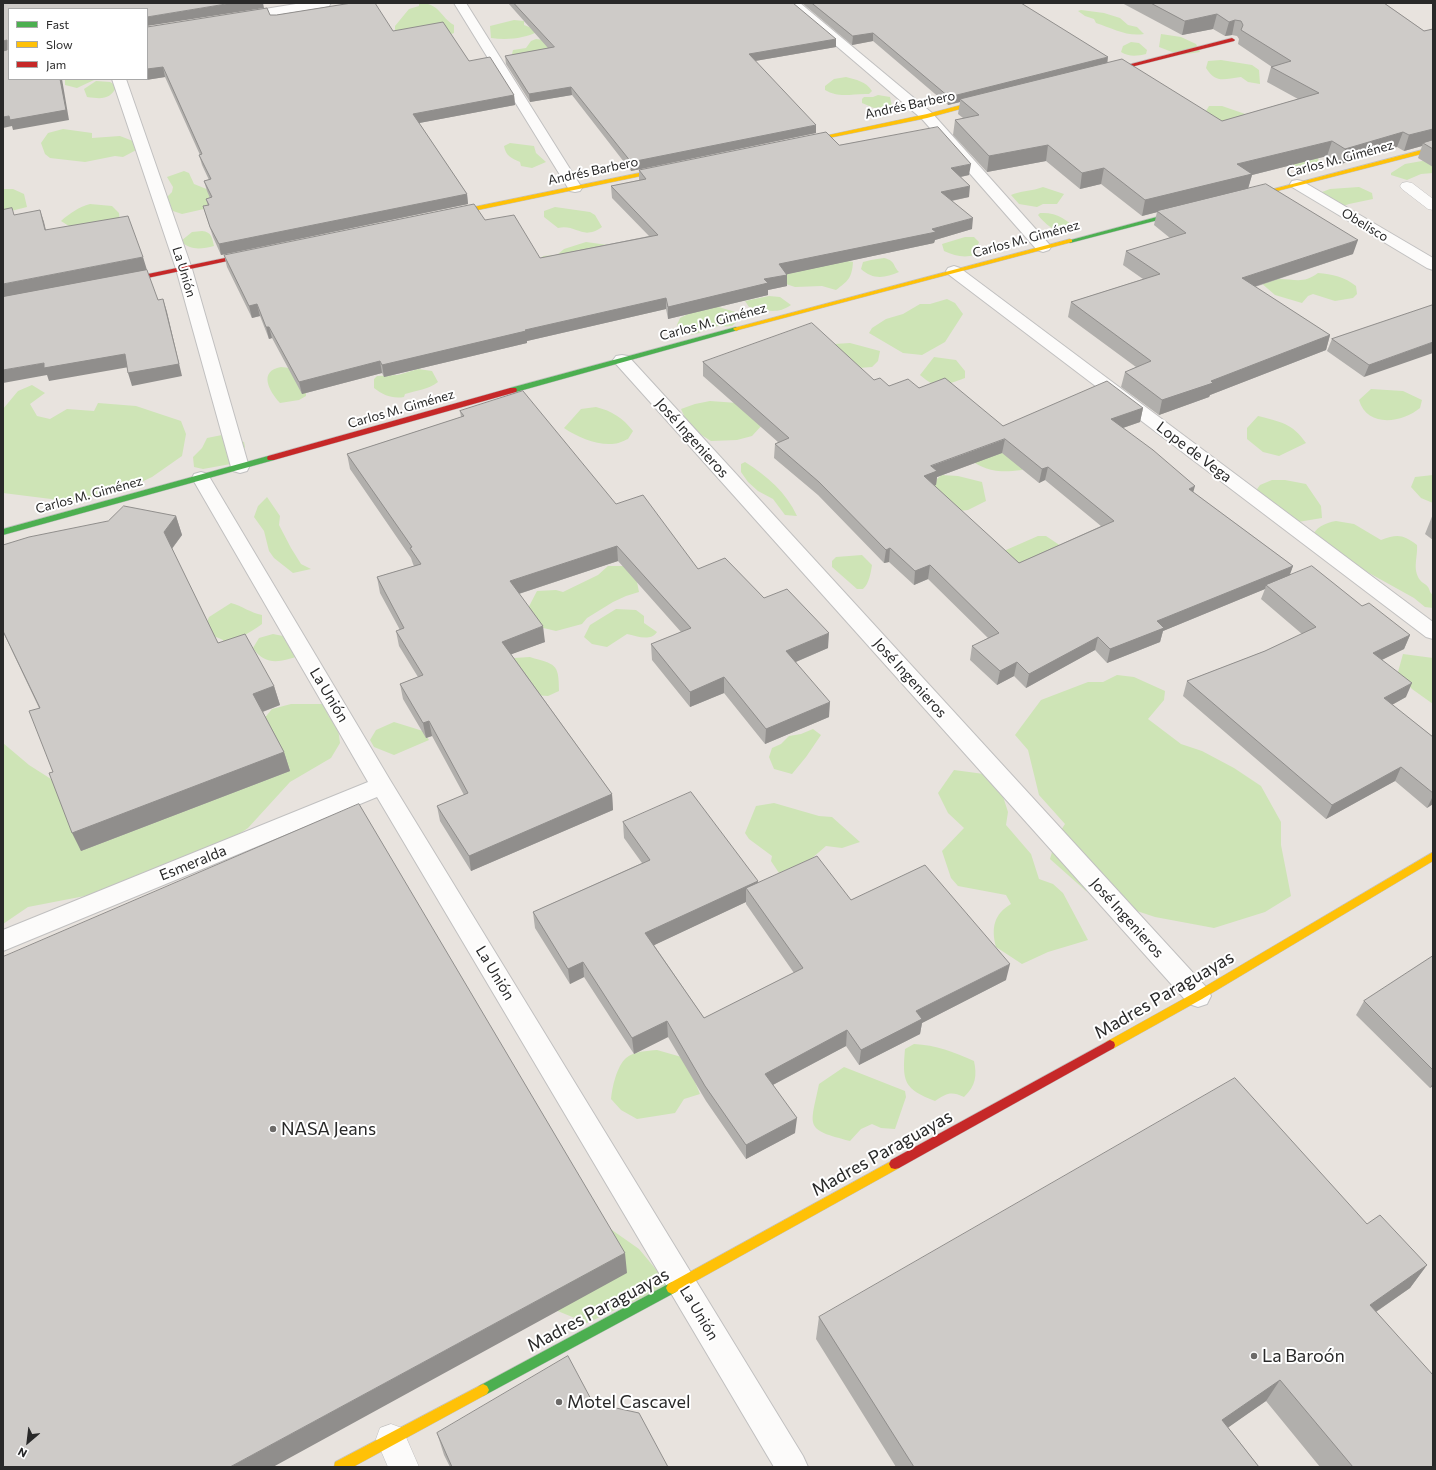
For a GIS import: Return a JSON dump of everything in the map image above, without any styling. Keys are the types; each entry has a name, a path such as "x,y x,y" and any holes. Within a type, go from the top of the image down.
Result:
{"street":[{"path":"224,20 325,3"},
{"path":"460,3 575,188"},
{"path":"792,3 927,116 1043,247"},
{"path":"1095,74 1232,40"},
{"name":"La Unión","path":"119,80 184,269 240,467"},
{"name":"Andrés Barbero","path":"786,145 927,116 995,99"},
{"name":"Carlos M. Giménez","path":"1236,199 1433,149"},
{"name":"Andrés Barbero","path":"442,216 677,167"},
{"name":"Obelisco","path":"1297,184 1433,265"},
{"name":"Carlos M. Giménez","path":"3,532 622,360 1043,247 1189,211"},
{"path":"109,284 262,253"},
{"name":"Lope de Vega","path":"954,271 1433,632"},
{"name":"José Ingenieros","path":"622,360 1198,996"},
{"name":"La Unión","path":"201,478 382,786 792,1467"},
{"name":"Esmeralda","path":"3,941 382,786"},
{"name":"Madres Paraguayas","path":"340,1467 681,1283 1198,996 1433,856"}],"lane":[{"path":"1407,186 1433,206"},
{"path":"392,1439 404,1467"}],"green space":[{"path":"419,3 431,5 436,8 449,22 454,25 454,33 444,37 395,33 395,26 409,9 419,6"},
{"path":"1081,10 1104,13 1120,18 1128,25 1137,27 1144,34 1138,35 1120,32 1096,23 1094,19 1085,16 1078,11"},
{"path":"514,20 524,21 524,25 539,31 527,36 515,38 491,38 490,26"},
{"path":"1161,34 1181,37 1196,44 1200,52 1180,55 1159,47"},
{"path":"536,39 544,40 558,47 517,60 512,54 513,50 526,48 531,41"},
{"path":"1131,42 1139,43 1147,50 1146,54 1133,56 1121,52 1123,46"},
{"path":"1221,60 1252,65 1259,70 1260,84 1248,82 1241,77 1221,79 1213,76 1206,68 1208,61"},
{"path":"846,77 864,83 872,91 869,94 841,95 825,90 825,86 834,79"},
{"path":"65,80 94,80 77,88 65,85"},
{"path":"96,81 110,82 117,86 111,94 105,98 87,97 84,89"},
{"path":"878,95 890,97 892,106 874,108 862,103 862,99 864,97 873,97"},
{"path":"1209,106 1222,106 1254,117 1229,130 1206,111"},
{"path":"63,129 92,133 92,138 120,136 138,143 140,148 123,157 115,156 85,162 50,158 45,154 41,143 48,133"},
{"path":"510,143 534,146 536,153 546,162 532,168 521,166 520,162 512,158 506,152 504,146"},
{"path":"1318,157 1320,170 1310,171 1282,163"},
{"path":"1422,161 1433,162 1433,173 1421,174 1407,180 1391,175 1391,173 1405,164"},
{"path":"184,171 189,173 194,184 209,190 211,204 204,209 182,214 164,208 165,199 172,192 173,187 167,177"},
{"path":"1043,187 1064,194 1057,204 1043,204 1037,207 1019,204 1011,195 1018,193"},
{"path":"1359,187 1372,193 1373,199 1341,207 1324,199 1322,192 1330,189"},
{"path":"3,189 13,189 24,194 27,207 3,213"},
{"path":"90,204 112,206 119,213 120,222 72,228 61,221 68,215"},
{"path":"555,207 590,212 595,215 602,227 595,231 589,232 565,227 558,228 544,217 544,211"},
{"path":"1040,213 1061,217 1077,230 1067,233 1056,230 1041,219 1038,215"},
{"path":"202,231 210,234 214,246 192,248 181,241 192,232"},
{"path":"965,237 974,237 979,242 975,255 960,256 944,251 942,244"},
{"path":"586,242 608,245 608,256 540,260 543,256 557,255 564,249"},
{"path":"823,256 853,262 852,272 849,279 844,284 836,290 822,286 795,287 786,284 787,274 797,272 813,258"},
{"path":"884,258 892,262 899,272 889,276 879,277 870,275 861,269 863,262"},
{"path":"1318,273 1333,275 1347,280 1356,286 1357,294 1353,298 1335,301 1313,294 1308,296 1302,303 1275,295 1260,282 1276,279 1302,280 1312,277"},
{"path":"769,296 780,297 791,305 781,310 770,311 749,307 745,301"},
{"path":"947,299 955,303 963,314 945,342 922,355 903,353 869,333 872,328 886,319 903,314 920,304 930,304"},
{"path":"708,304 739,313 745,319 738,321 732,326 713,327 693,334 688,334 677,325 680,318"},
{"path":"850,343 880,351 878,361 872,367 845,369 834,344"},
{"path":"934,357 956,360 965,371 965,378 941,385 937,385 926,380 920,375"},
{"path":"281,367 290,368 306,389 306,396 299,400 280,403 269,387 268,377 274,369"},
{"path":"418,369 432,371 438,382 426,388 405,394 404,397 388,396 374,388 374,379 377,376 398,375"},
{"path":"32,385 45,393 30,404 37,416 50,419 67,409 94,411 98,403 136,406 181,421 186,434 182,456 152,477 135,485 96,496 67,501 3,493 3,409 18,391"},
{"path":"1371,389 1403,391 1422,400 1420,408 1404,417 1386,420 1377,419 1369,415 1363,409 1359,400"},
{"path":"710,401 751,404 764,423 752,436 737,440 711,441 695,431 688,424 681,409"},
{"path":"596,407 612,413 625,422 633,431 628,439 614,444 593,442 564,428 581,409"},
{"path":"1258,416 1280,422 1291,427 1306,443 1279,456 1263,452 1247,439 1247,428"},
{"path":"977,430 1027,459 1022,470 996,471 976,464 960,455"},
{"path":"231,435 235,440 244,442 245,447 236,463 203,469 194,467 193,457 202,448 207,438"},
{"path":"745,462 761,473 782,492 793,507 797,516 785,515 773,499 758,491 748,482 741,472 741,464"},
{"path":"941,475 958,476 982,482 986,501 968,510 950,512 926,490"},
{"path":"1433,475 1433,503 1421,498 1411,487 1415,477"},
{"path":"1272,480 1285,480 1306,484 1321,506 1322,518 1298,522 1250,499 1260,485"},
{"path":"267,497 280,516 279,525 291,548 301,564 311,569 293,573 274,558 269,551 264,531 254,517 258,506"},
{"path":"1336,521 1354,524 1381,540 1400,536 1417,545 1416,572 1420,580 1429,588 1433,595 1433,608 1425,607 1414,598 1360,568 1352,561 1311,539 1315,531 1321,526"},
{"path":"1038,536 1046,536 1061,546 1042,564 970,563 990,557"},
{"path":"862,555 872,565 867,584 863,589 857,589 832,567 832,561 836,557"},
{"path":"608,566 628,566 635,572 639,592 613,602 587,618 582,624 556,631 535,626 524,616 537,591 556,590 563,592 598,575"},
{"path":"231,603 262,615 262,624 225,647 223,640 203,632 209,617"},
{"path":"616,609 636,610 644,616 644,623 657,632 651,637 647,638 627,634 607,647 592,644 584,637 590,625"},
{"path":"273,634 303,640 305,654 290,659 277,661 264,659 258,655 253,648 259,638"},
{"path":"1403,654 1433,658 1433,704 1412,689 1398,672"},
{"path":"530,657 554,666 558,675 559,691 548,696 533,695 498,661"},
{"path":"1117,675 1134,677 1165,691 1164,700 1148,719 1181,744 1202,751 1234,768 1261,786 1281,822 1281,845 1291,896 1265,912 1214,928 1155,917 1110,902 1086,891 1050,859 1056,838 1065,824 1039,795 1028,750 1015,735 1041,700 1088,682 1103,682"},
{"path":"291,704 324,704 329,717 337,721 340,743 331,758 290,782 248,828 191,867 126,888 28,907 3,924 3,743 29,765 62,786 253,732 272,709"},
{"path":"394,722 423,731 429,740 394,755 374,747 370,740 376,730"},
{"path":"813,729 821,735 792,774 774,769 769,757 772,748 781,744 789,736 801,734"},
{"path":"954,770 984,774 999,784 1008,812 1006,825 1031,854 1039,879 1053,884 1063,893 1088,940 1048,952 1022,964 996,947 994,934 995,922 1001,912 1011,904 1006,895 958,886 951,878 942,851 964,828 948,813 938,793"},
{"path":"774,803 819,816 832,817 860,842 842,848 826,846 811,859 779,873 771,861 772,856 749,839 745,833 756,806"},
{"path":"914,1044 945,1050 974,1061 975,1080 968,1093 964,1097 956,1094 949,1094 935,1101 925,1097 911,1088 905,1077 904,1060 905,1049"},
{"path":"657,1050 685,1058 700,1094 684,1099 675,1113 637,1119 621,1110 611,1099 612,1089 620,1066 626,1058 633,1054"},
{"path":"844,1067 905,1091 906,1097 895,1129 881,1128 872,1124 861,1129 850,1141 824,1133 818,1129 814,1124 813,1118 819,1084"},
{"path":"602,1223 639,1249 669,1285 587,1323 543,1305"}],"building":[{"path":"3,3 232,3 148,17 148,8 8,8 8,80 60,80 66,110 10,120 9,116 3,117 3,51 7,50 7,40 3,41"},
{"path":"352,3 375,3 393,31 443,22 469,61 490,57 514,95 413,114 467,194 219,244 210,227 203,206 209,205 206,199 212,197 204,181 211,179 199,155 202,154 163,67 148,69 148,27 267,8 270,15"},
{"path":"514,3 793,3 836,39 749,54 816,125 631,162 571,87 529,94 505,56 554,47"},
{"path":"812,3 1021,3 1108,57 949,97 873,33 853,36"},
{"path":"1151,3 1384,3 1424,31 1433,29 1433,129 1409,135 1403,132 1345,149 1332,141 1237,164 1252,174 1145,200 1104,168 1082,173 1048,145 989,156 955,120 979,115 960,99 1122,59 1222,121 1319,93 1271,67 1291,61 1241,30 1243,25 1241,21 1235,20 1229,22 1217,14 1185,21"},
{"path":"938,127 971,164 951,168 970,186 941,192 973,218 932,229 936,232 779,264 787,275 764,279 768,283 668,307 666,298 525,330 526,331 382,365 380,361 299,382 269,327 266,327 257,304 249,306 224,255 474,204 485,220 514,215 540,258 658,235 611,186 646,179 639,170 826,132 839,145"},
{"path":"1433,140 1433,149 1423,143"},
{"path":"1266,184 1358,240 1242,278 1330,335 1211,381 1213,383 1162,400 1125,372 1151,361 1071,302 1160,274 1126,251 1186,233 1157,211"},
{"path":"12,208 14,215 40,210 45,230 128,216 143,257 3,284 3,210"},
{"path":"147,270 158,300 163,299 179,364 128,373 125,354 44,368 44,363 3,370 3,297"},
{"path":"1433,305 1433,342 1369,365 1332,339"},
{"path":"812,323 874,380 880,378 889,386 908,379 919,388 945,378 1003,426 1107,381 1143,408 1111,419 1153,450 1195,486 1189,489 1293,566 1157,621 1164,628 1110,649 1098,637 1029,674 1017,662 1000,671 972,646 999,633 930,565 915,571 890,548 886,550 819,482 775,444 789,438 703,362","holes":["1005,439 1042,469 1048,467 1114,521 1019,563 924,476 937,471 931,466"]},
{"path":"523,391 616,504 643,495 698,569 725,558 764,598 787,589 829,633 786,651 830,702 766,729 724,677 690,692 651,644 691,628 617,546 510,581 543,626 502,642 612,794 469,856 437,806 468,793 429,721 423,723 400,684 423,675 396,631 404,628 377,577 421,564 410,548 412,547 347,454 464,416 460,411"},
{"path":"124,506 176,516 164,532 218,643 245,634 274,686 253,694 284,752 72,833 49,773 53,772 29,711 40,708 3,631 3,545 29,537 108,521"},
{"path":"1312,566 1362,606 1369,603 1410,635 1373,653 1412,683 1384,698 1433,737 1433,793 1401,767 1332,805 1187,681 1265,651 1316,627 1266,585"},
{"path":"691,792 758,881 645,933 704,1018 803,968 746,888 817,856 851,900 925,865 1010,964 916,1011 922,1019 861,1050 847,1030 765,1074 797,1118 746,1145 705,1086 667,1021 632,1038 583,962 568,969 533,912 650,860 623,822"},
{"name":"NASA Jeans","path":"359,804 625,1253 230,1467 3,1467 3,957"},
{"path":"1433,956 1433,1070 1364,1001"},
{"path":"1235,1078 1367,1224 1380,1215 1427,1265 1370,1305 1433,1375 1433,1467 1353,1467 1280,1380 1222,1420 1259,1467 914,1467 819,1317"},
{"name":"Motel Cascavel","path":"568,1356 593,1403 639,1413 668,1467 452,1467 437,1433"}],"traffic: fast":[{"path":"1070,241 1183,212"},
{"path":"513,390 736,329"},
{"path":"3,532 271,458"},
{"path":"483,1390 672,1288"}],"traffic: slow":[{"path":"799,142 927,116 988,100"},
{"path":"1246,197 1433,149"},
{"path":"449,214 668,169"},
{"path":"736,329 1070,241"},
{"path":"1110,1045 1198,996 1433,856"},
{"path":"672,1288 895,1164"},
{"path":"340,1467 483,1390"}],"traffic: jam":[{"path":"1103,72 1232,40"},
{"path":"119,282 254,254"},
{"path":"271,458 513,390"},
{"path":"895,1164 1110,1045"}],"place":[{"name":"NASA Jeans","path":"273,1129"},
{"name":"La Baroón","path":"1254,1356"},
{"name":"Motel Cascavel","path":"559,1402"}]}
